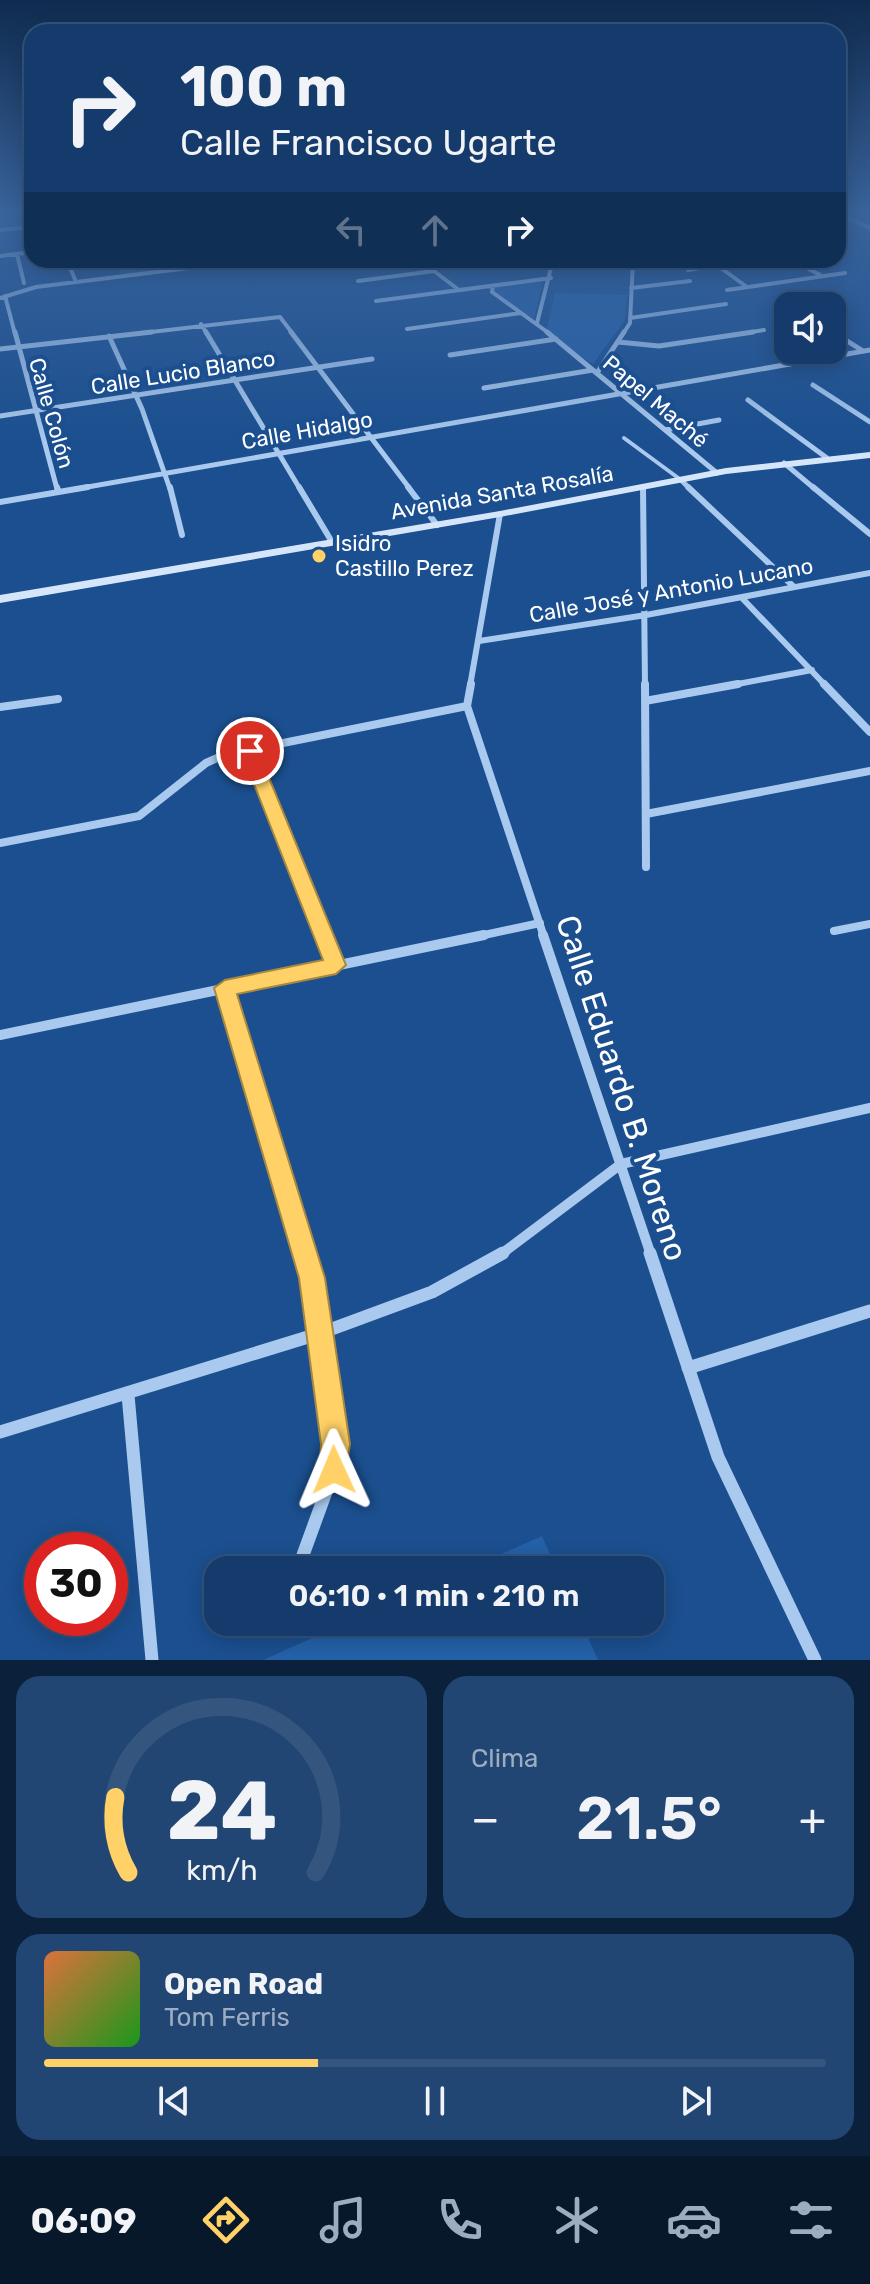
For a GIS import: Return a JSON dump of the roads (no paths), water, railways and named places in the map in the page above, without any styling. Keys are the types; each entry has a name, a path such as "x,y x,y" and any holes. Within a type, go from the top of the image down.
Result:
{"street":[{"path":"3,297 45,288"},
{"path":"376,301 472,288"},
{"name":"Papel Maché","path":"493,288 492,292 537,323 717,473"},
{"path":"537,323 548,288"},
{"path":"484,388 595,372 618,342 630,318 631,288"},
{"path":"727,290 743,288"},
{"name":"Calle Colón","path":"3,297 58,491"},
{"path":"630,318 726,304"},
{"path":"407,329 522,313"},
{"path":"0,349 277,316 437,525"},
{"path":"201,324 332,542"},
{"path":"618,342 659,346 764,330"},
{"path":"109,336 138,395 168,471 182,535"},
{"path":"450,355 556,339"},
{"path":"846,339 867,351"},
{"name":"Calle Hidalgo","path":"0,502 619,391 867,351"},
{"name":"Calle Lucio Blanco","path":"0,416 372,359"},
{"path":"813,385 870,422"},
{"path":"748,400 827,458"},
{"path":"665,430 719,420"},
{"name":"Avenida Santa Rosalía","path":"0,599 500,514 717,473 870,455"},
{"path":"784,463 870,534"},
{"path":"681,480 793,586"},
{"path":"643,487 646,867"},
{"name":"Calle Eduardo B. Moreno","path":"500,514 467,706 718,1457 815,1660"},
{"name":"Calle José y Antonio Lucano","path":"479,641 646,615 870,573"},
{"path":"742,598 870,732"},
{"path":"645,701 812,670"},
{"path":"0,707 58,699"},
{"path":"0,843 139,816 206,763 467,706"},
{"path":"250,751 336,965"},
{"path":"646,814 870,771"},
{"path":"0,1035 540,923"},
{"path":"834,931 870,924"},
{"path":"225,988 312,1278 321,1333 335,1444 334,1470 303,1555"},
{"path":"0,1432 321,1333 432,1292 489,1264 621,1164 870,1108"},
{"path":"688,1368 870,1311"},
{"path":"128,1395 152,1660"}],"lane":[{"path":"624,438 681,480"}],"place":[{"name":"Isidro Castillo Perez","path":"319,556"}]}
